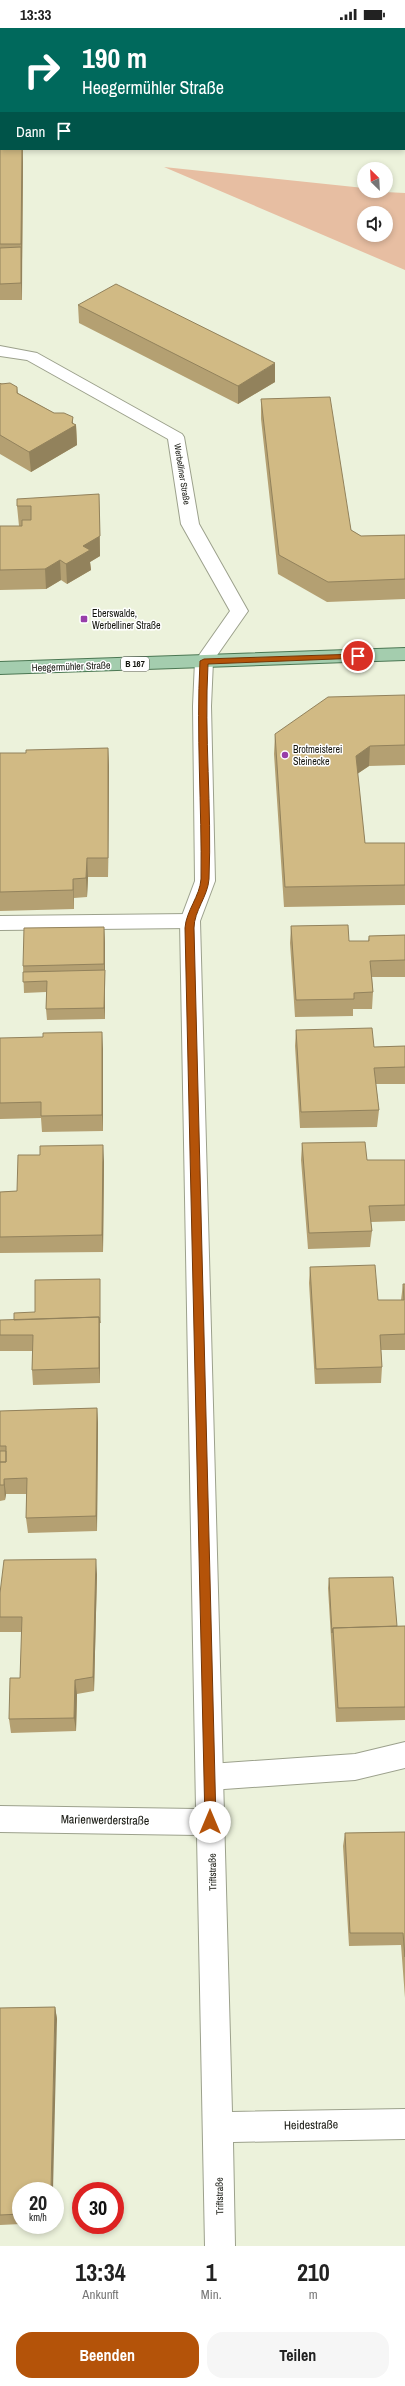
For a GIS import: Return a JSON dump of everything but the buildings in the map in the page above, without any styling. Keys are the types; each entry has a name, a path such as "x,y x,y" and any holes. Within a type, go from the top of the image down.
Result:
{"main road":[{"name":"Heegermühler Straße","path":"0,668 405,654"}],"street":[{"name":"Werbelliner Straße","path":"0,351 31,356 176,436 190,524 239,611 204,661"},
{"name":"Triftstraße","path":"204,661 202,706 205,881 190,921 220,2246"},
{"path":"0,923 190,921"},
{"path":"210,1777 355,1767 405,1755"},
{"name":"Marienwerderstraße","path":"0,1819 210,1822"},
{"name":"Heidestraße","path":"218,2126 405,2124"}],"shaded area":[{"path":"164,167 357,187 357,198 393,198 393,192 405,193 405,270"}],"place":[{"name":"Eberswalde, Werbelliner Straße","path":"84,619"},
{"name":"Brotmeisterei Steinecke","path":"285,755"}],"route":[{"path":"210,1822 190,928 190,921 205,881 202,706 204,661 358,656"}]}
